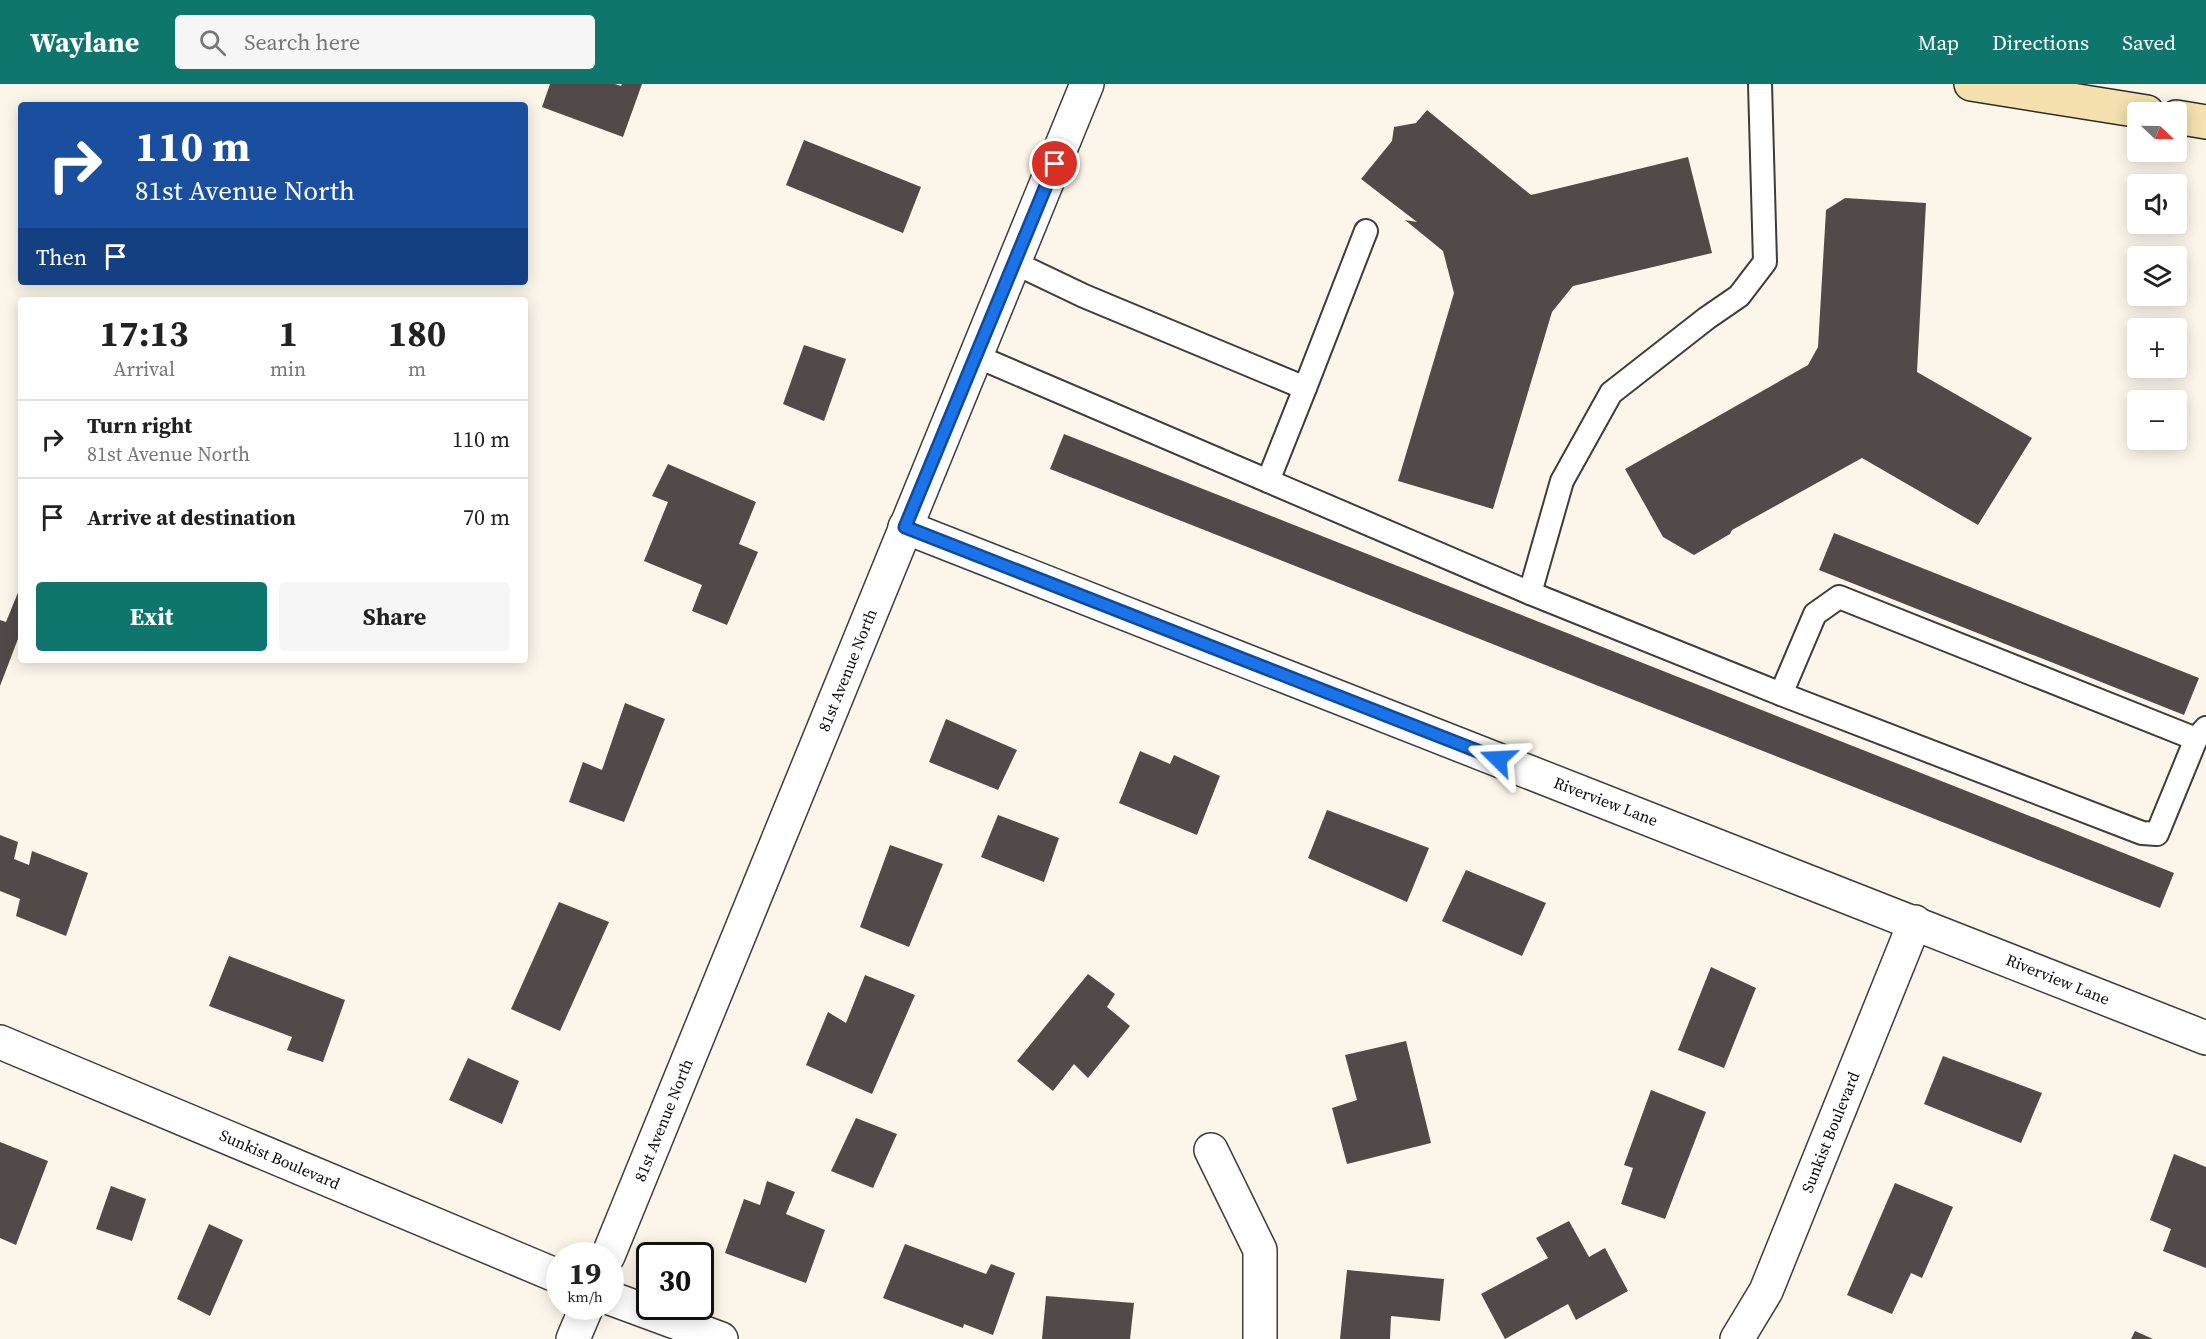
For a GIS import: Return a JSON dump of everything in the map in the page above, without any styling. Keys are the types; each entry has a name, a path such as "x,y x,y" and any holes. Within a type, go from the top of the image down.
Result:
{"street":[{"name":"81st Avenue North","path":"614,1242 1087,84"},
{"path":"1971,84 2127,109"},
{"path":"2187,119 2206,122"},
{"name":"Riverview Lane","path":"905,527 2206,1038"},
{"name":"Sunkist Boulevard","path":"1737,1339 1766,1291 1915,922"},
{"name":"Sunkist Boulevard","path":"0,1042 546,1271"},
{"path":"1211,1150 1260,1251 1260,1339"},
{"path":"624,1303 720,1339"},
{"path":"573,1339 580,1320"}],"lane":[{"path":"1530,593 1562,481 1611,393 1739,296 1766,262 1760,84"},
{"path":"1268,481 1366,231"},
{"path":"1015,263 1084,296 1305,388"},
{"path":"976,356 1530,593 1782,694 2142,833 2157,834 2201,734 1839,597 1815,614 1782,694"}],"building":[{"path":"550,84 615,84 621,86 622,84 642,84 623,137 542,107"},
{"path":"1427,110 1531,195 1688,157 1712,253 1573,286 1552,312 1493,509 1398,481 1454,293 1443,251 1405,220 1417,222 1361,179 1392,141 1394,127 1416,123"},
{"path":"804,140 921,187 903,233 786,185"},
{"path":"1845,198 1926,203 1917,372 2032,438 1978,525 1862,458 1732,530 1730,534 1694,555 1663,537 1625,469 1808,365 1818,347 1826,210"},
{"path":"804,345 846,359 824,421 783,404"},
{"path":"1064,434 2174,873 2160,908 1050,469"},
{"path":"668,464 756,502 739,544 758,552 727,625 692,611 702,585 644,561 668,502 652,496"},
{"path":"1834,533 2199,678 2184,715 1819,570"},
{"path":"18,592 18,639 0,686 0,620 6,622"},
{"path":"625,703 665,719 624,822 569,802 583,762 602,770"},
{"path":"946,719 1017,750 998,790 929,762"},
{"path":"1140,751 1170,764 1174,755 1220,776 1197,835 1119,803"},
{"path":"1327,810 1429,848 1407,902 1308,858"},
{"path":"998,815 1059,838 1044,882 981,857"},
{"path":"0,835 18,842 14,859 29,865 32,851 88,873 66,936 16,916 20,899 0,891"},
{"path":"890,845 943,864 909,947 860,927"},
{"path":"1466,870 1546,903 1522,956 1442,921"},
{"path":"559,902 609,922 560,1031 511,1009"},
{"path":"229,956 345,1000 323,1062 287,1050 292,1037 209,1006"},
{"path":"1711,967 1756,988 1724,1068 1678,1050"},
{"path":"1088,974 1115,994 1107,1007 1130,1026 1088,1078 1074,1064 1053,1091 1017,1061"},
{"path":"865,975 915,995 872,1094 806,1065 828,1012 846,1023"},
{"path":"1406,1041 1431,1143 1347,1164 1332,1108 1357,1100 1345,1055"},
{"path":"1943,1056 2042,1093 2021,1143 1924,1104"},
{"path":"468,1058 519,1081 502,1124 449,1100"},
{"path":"1651,1090 1706,1112 1665,1219 1621,1204 1633,1168 1624,1165"},
{"path":"856,1118 897,1134 873,1188 831,1171"},
{"path":"0,1142 48,1161 16,1245 0,1238"},
{"path":"2174,1154 2206,1167 2206,1268 2163,1251 2171,1229 2150,1220"},
{"path":"767,1181 795,1192 786,1214 825,1230 806,1283 725,1253 744,1199 760,1205"},
{"path":"1895,1183 1953,1207 1922,1278 1911,1273 1892,1314 1847,1295"},
{"path":"111,1186 146,1199 132,1241 96,1229"},
{"path":"1569,1221 1589,1257 1605,1248 1628,1291 1576,1320 1568,1304 1505,1339 1481,1294 1548,1258 1536,1238"},
{"path":"209,1224 243,1240 210,1316 177,1299"},
{"path":"905,1244 986,1274 991,1264 1015,1273 993,1335 964,1324 963,1328 883,1298"},
{"path":"1347,1270 1444,1279 1440,1321 1391,1316 1390,1339 1340,1339"},
{"path":"1046,1296 1134,1303 1130,1339 1042,1339"},
{"path":"2135,1331 2153,1339 2131,1339"}],"route":[{"path":"1055,164 905,527 1498,759"}]}
